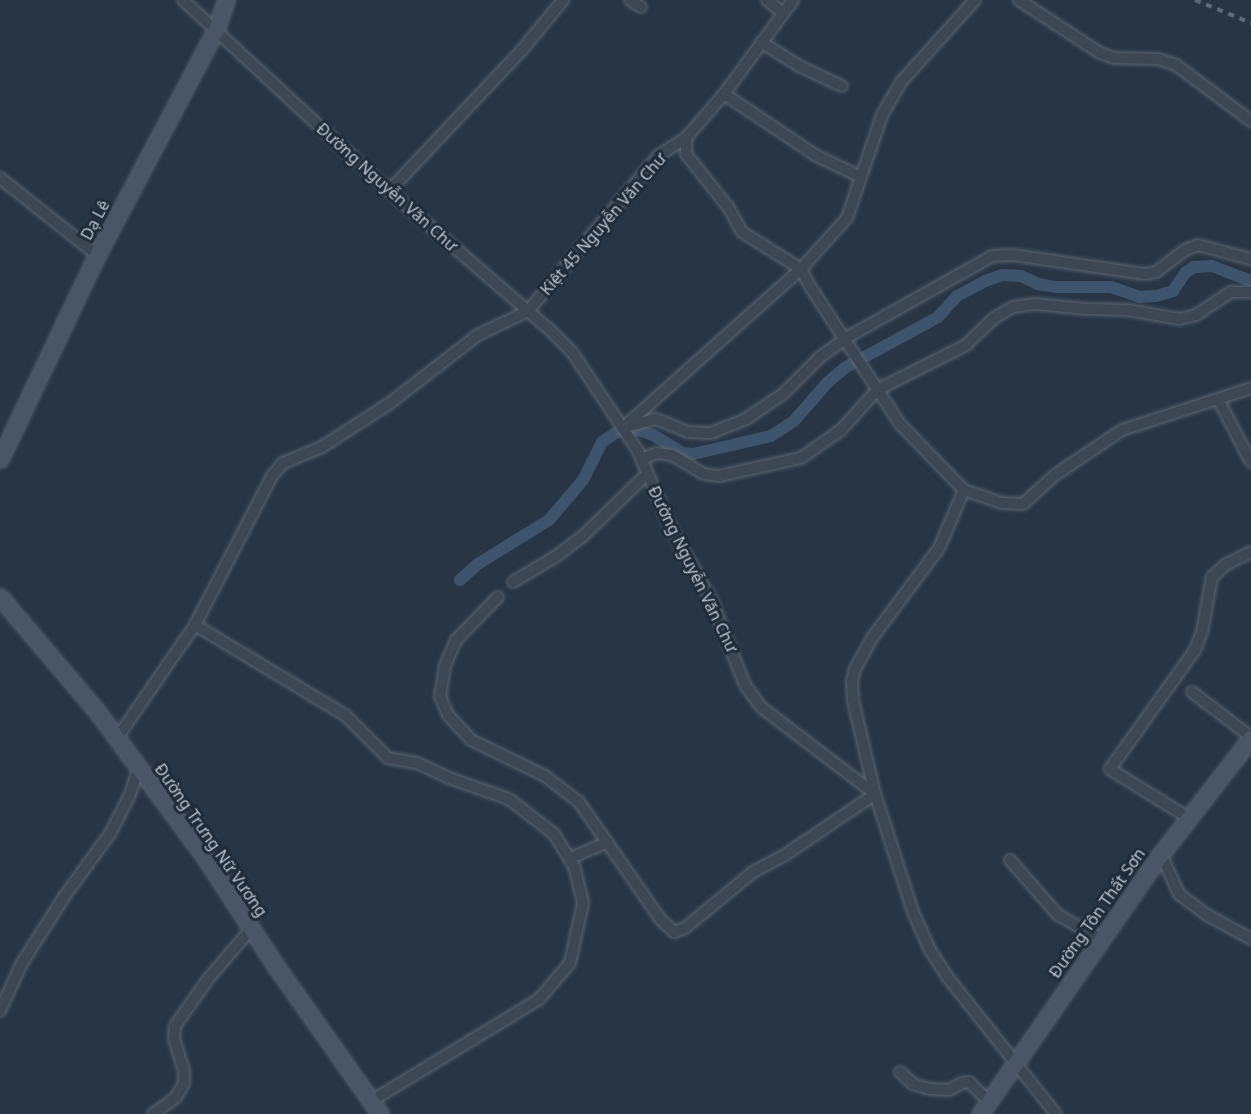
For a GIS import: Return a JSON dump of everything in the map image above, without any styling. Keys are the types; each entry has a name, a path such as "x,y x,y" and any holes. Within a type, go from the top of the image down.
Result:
{"street":[{"name":"Đường Nguyễn Văn Chư","path":"183,0 389,190 572,352 640,455 671,528 712,601 745,685 761,707 874,794"},
{"name":"Dạ Lê","path":"0,459 97,255 216,29 226,0"},
{"path":"389,190 522,50 564,0"},
{"path":"630,0 641,7"},
{"path":"767,0 783,12"},
{"name":"Kiệt 45 Nguyễn Văn Chư","path":"528,311 658,156 686,138 724,93 793,0"},
{"path":"625,432 801,269 847,218 882,115 902,81 975,0"},
{"path":"1019,0 1100,53 1114,58 1158,59 1176,65 1251,121"},
{"path":"761,42 801,67 842,86"},
{"path":"724,93 815,155 861,177"},
{"path":"686,138 686,154 728,207 742,232 801,269 900,424 964,490 1011,506 1023,504 1055,475 1122,430 1251,388"},
{"path":"0,178 97,255"},
{"path":"625,432 657,419 689,432 711,433 746,419 784,393 820,357 846,339 993,256 1013,255 1144,274 1156,272 1185,250 1198,245 1251,259"},
{"path":"640,455 657,453 672,455 696,471 711,476 729,475 791,461 810,454 835,435 877,390 966,345 999,315 1022,305 1128,310 1179,319 1202,312 1231,292 1251,292"},
{"path":"117,738 195,625 272,476 283,463 322,447 390,403 478,335 528,311"},
{"path":"1218,399 1251,462"},
{"path":"513,582 555,557 582,537 647,474"},
{"path":"964,490 939,548 872,638 855,669 852,681 853,700 874,794 913,912 930,950 949,979 1056,1114"},
{"path":"1187,817 1110,769 1195,650 1202,632 1212,577 1225,565 1251,552"},
{"name":"Đường Trưng Nữ Vương","path":"0,597 117,738 204,856 251,929 376,1108"},
{"path":"498,597 456,640 445,666 441,685 444,706 454,724 471,740 546,776 579,802 603,844 661,920 674,932 680,932 753,872 785,855 874,794"},
{"path":"195,625 345,715 388,758 417,763 455,780 509,799 548,827 574,856 583,903 570,963 539,999 376,1108"},
{"path":"1192,692 1251,737"},
{"name":"Đường Tôn Thất Sơn","path":"985,1108 1187,817 1251,737"},
{"path":"0,1011 22,963 64,897 111,832 129,797 139,768"},
{"path":"574,856 603,844"},
{"path":"1161,854 1179,894 1207,915 1251,939"},
{"path":"1010,860 1058,915 1101,939"},
{"path":"153,1114 176,1097 184,1083 184,1071 174,1038 175,1026 208,979 251,929"},
{"path":"900,1072 907,1080 920,1088 949,1090 969,1082 985,1108"}],"waterway":[{"path":"460,580 478,564 549,520 583,480 602,442 617,432 639,430 653,435 683,453 693,454 771,436 794,421 828,382 846,367 938,317 957,296 985,281 1002,275 1021,276 1038,284 1055,287 1111,287 1140,297 1156,296 1173,291 1185,273 1194,267 1212,266 1251,281"}],"railway":[{"path":"1195,0 1251,23"}]}
